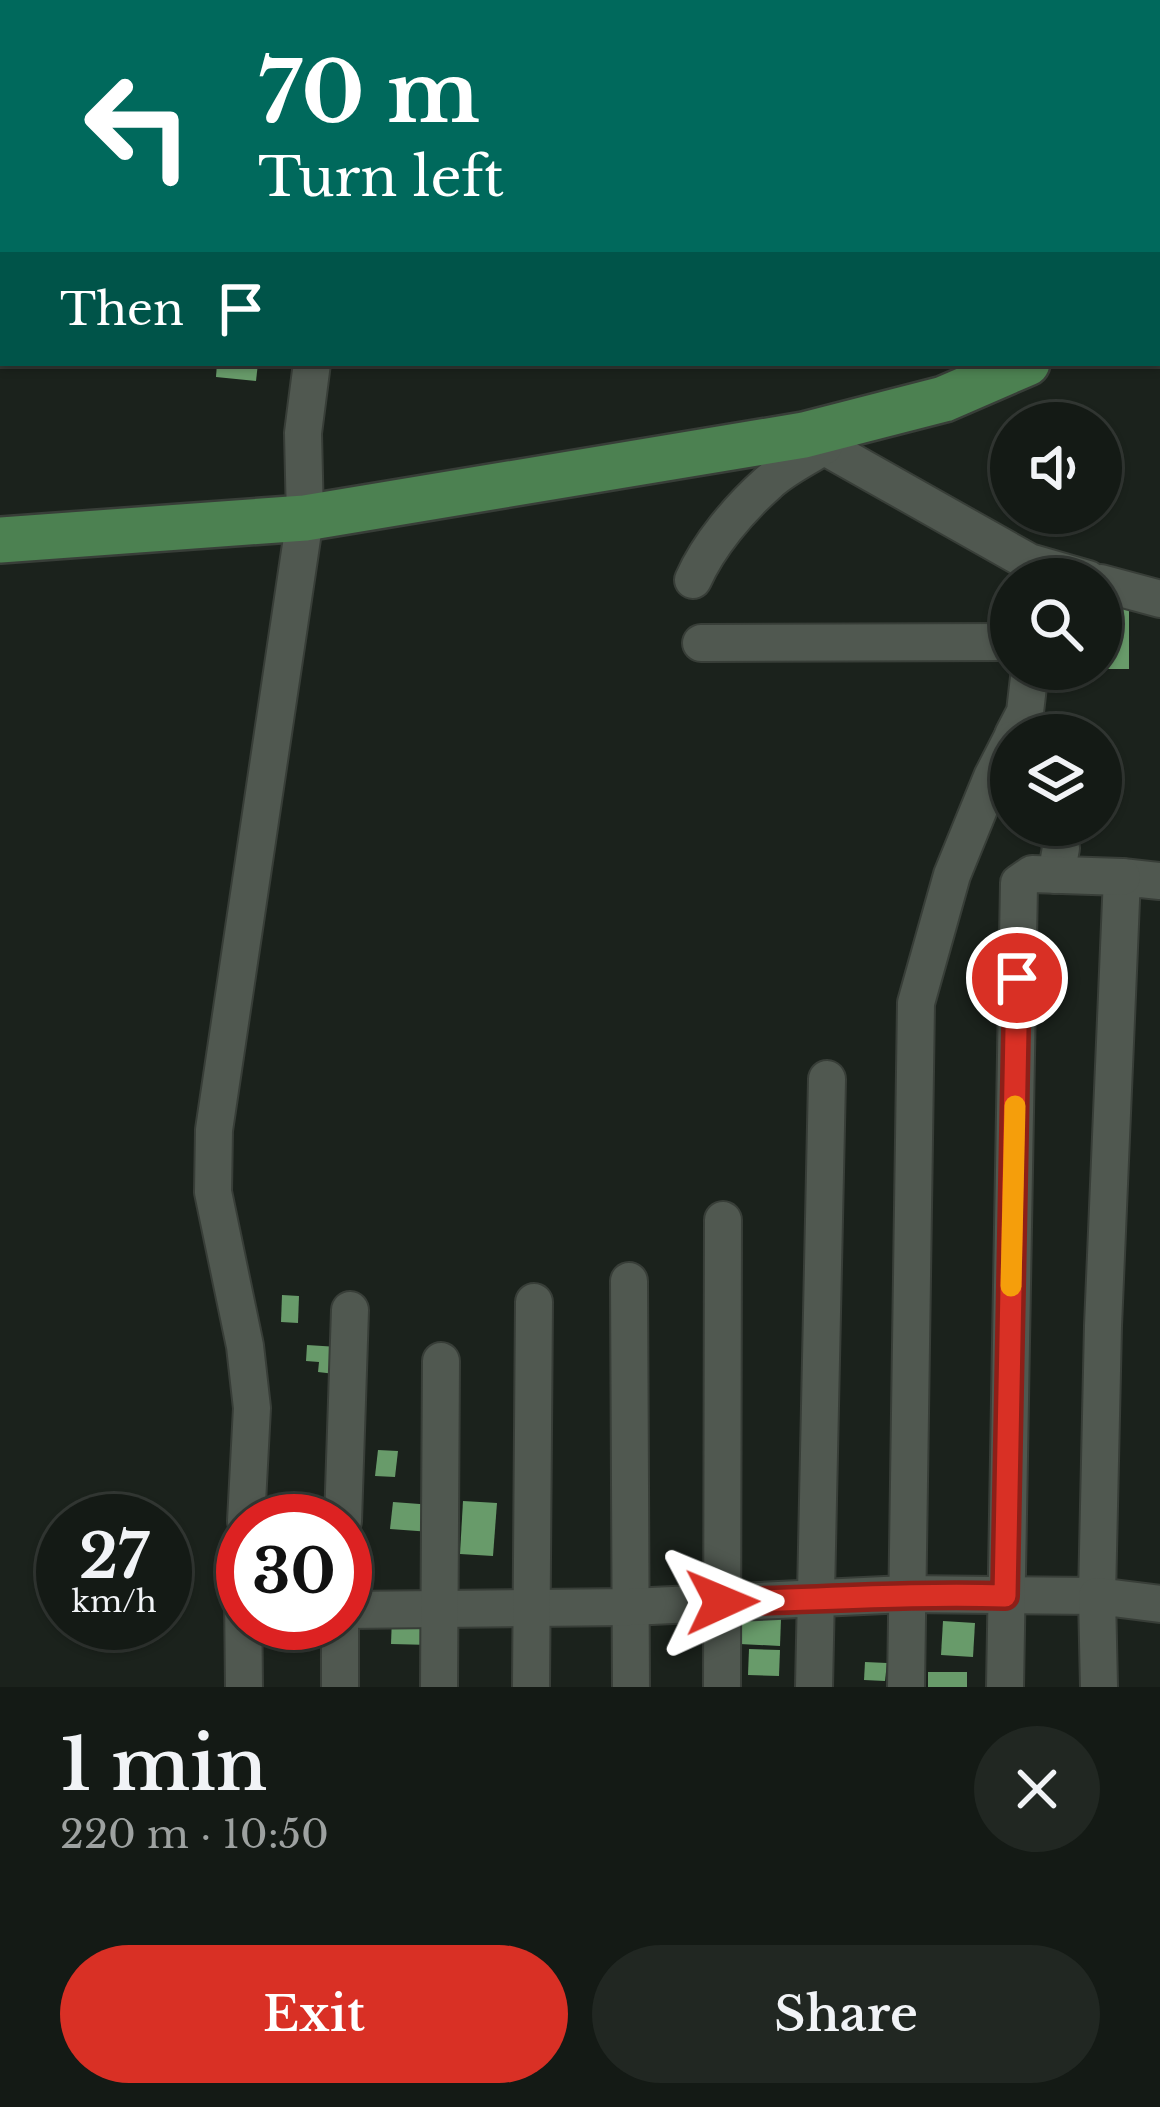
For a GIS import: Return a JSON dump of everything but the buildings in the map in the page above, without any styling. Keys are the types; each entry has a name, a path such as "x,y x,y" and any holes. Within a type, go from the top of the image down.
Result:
{"main road":[{"path":"0,540 305,518 814,441 944,399 1021,366"}],"street":[{"path":"247,1494 252,1408 245,1346 213,1192 214,1130 305,518 303,433 312,366"},
{"path":"693,580 701,561 770,481 814,441 1008,558"},
{"path":"1122,589 1160,599"},
{"path":"701,643 990,642"},
{"path":"906,1687 916,1003 952,874 990,793"},
{"path":"1055,875 1060,846"},
{"path":"952,874 1019,883 1032,874 1160,881"},
{"path":"1099,1687 1103,1326 1122,878"},
{"path":"1005,1687 1019,883"},
{"path":"814,1687 826,1079"},
{"path":"722,1687 723,1220"},
{"path":"629,1281 631,1687"},
{"path":"531,1687 534,1302"},
{"path":"345,1494 350,1310"},
{"path":"439,1687 441,1361"},
{"path":"372,1610 630,1607 906,1594 1097,1596 1160,1604"},
{"path":"244,1650 244,1687"},
{"path":"340,1650 340,1687"}],"slow traffic":[{"path":"1011,1286 1015,1106"}],"route":[{"path":"722,1602 906,1594 1005,1596 1017,978"}]}
